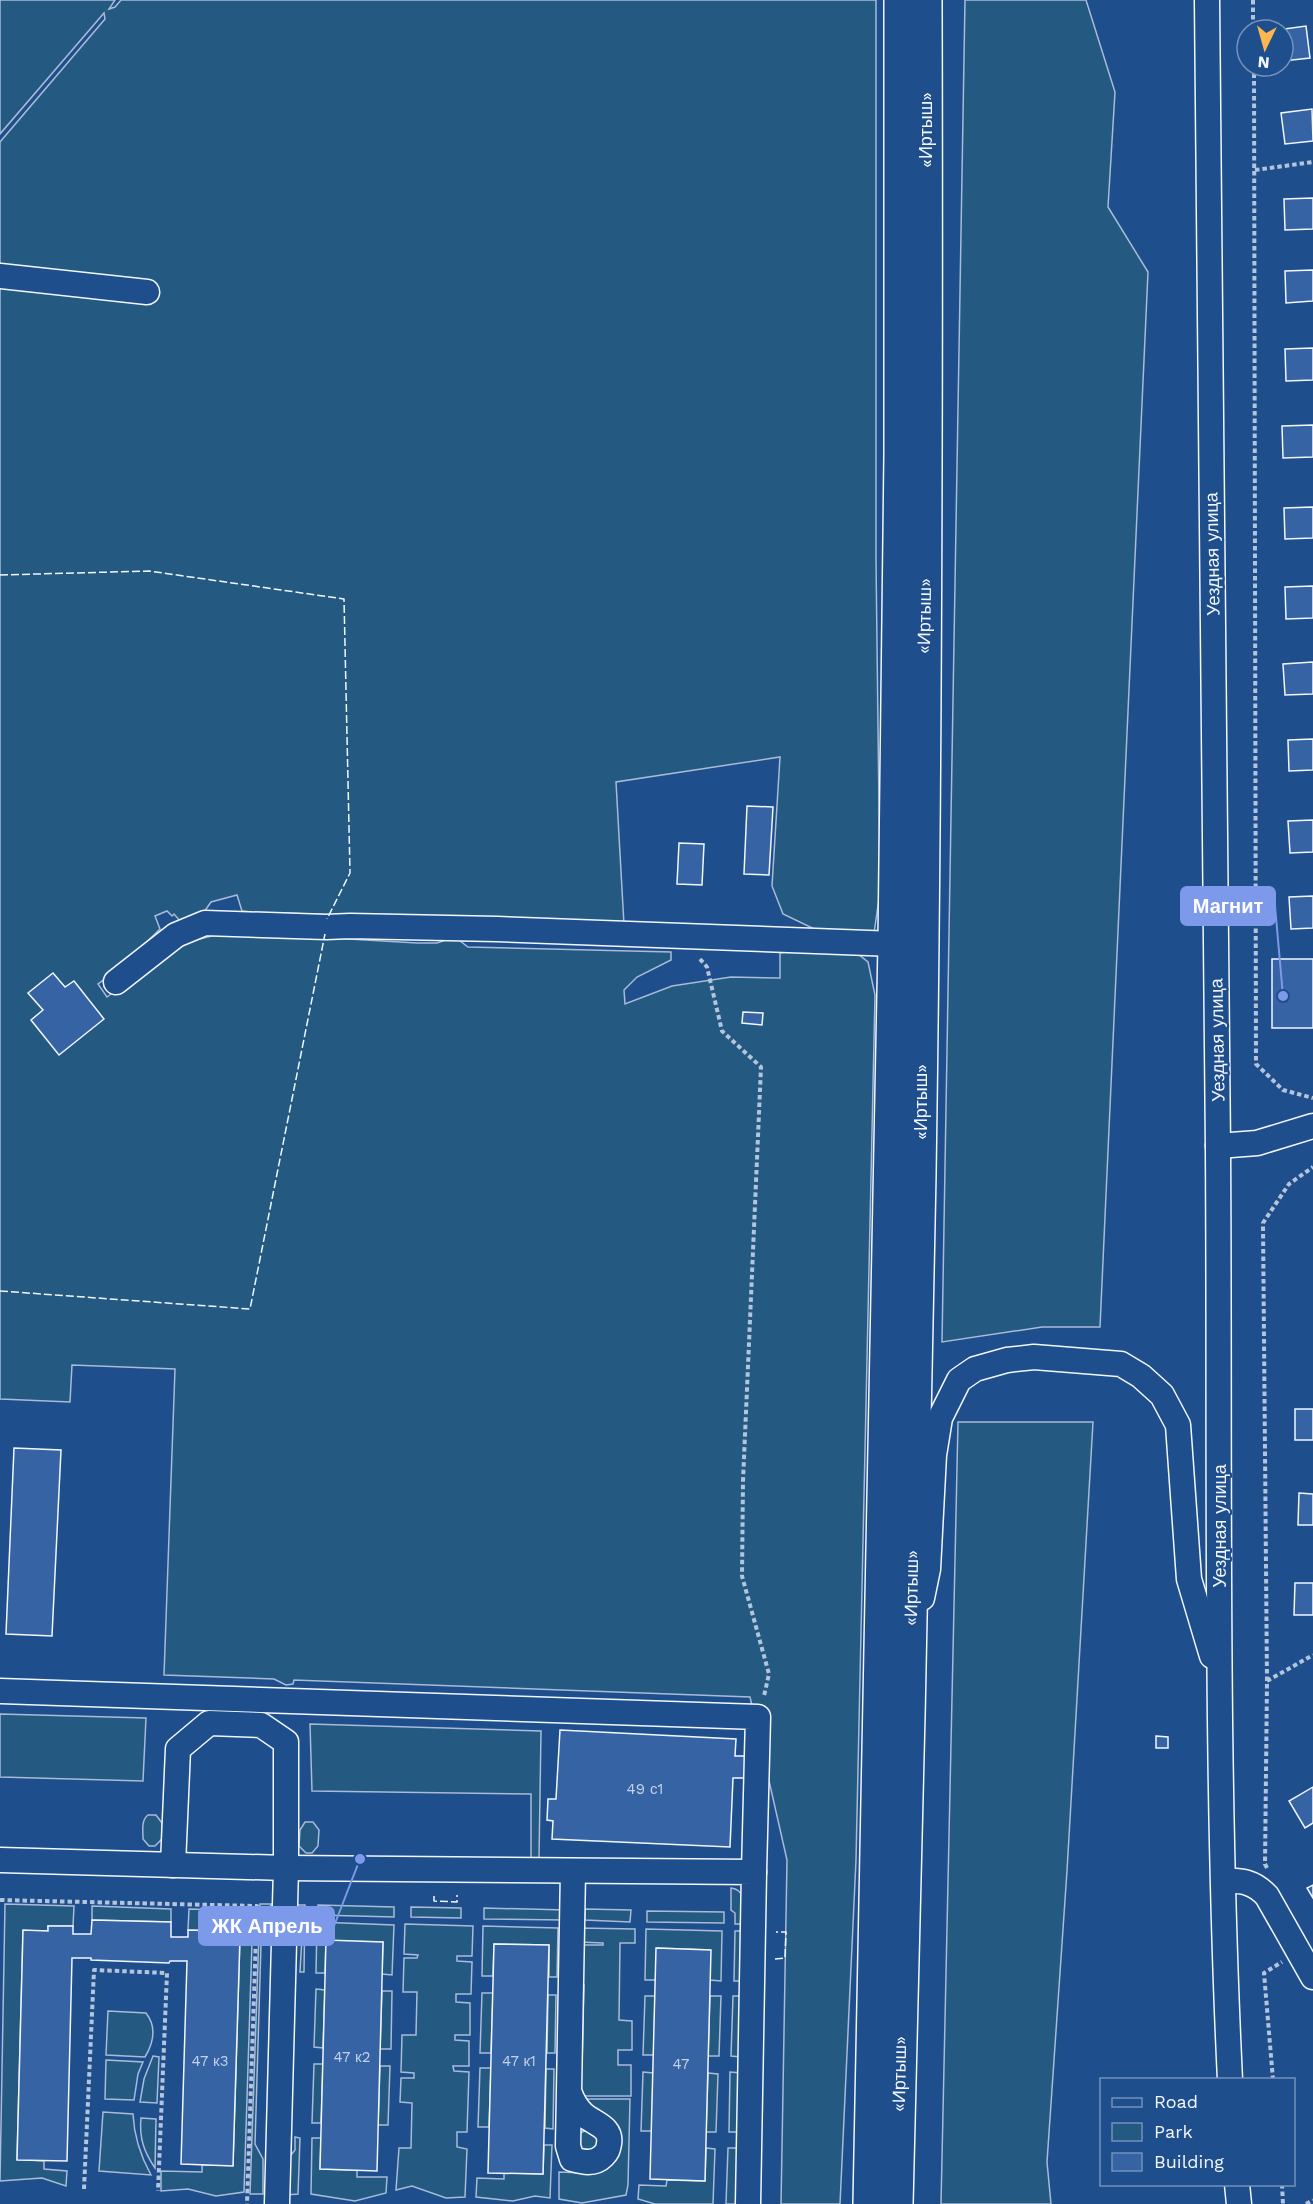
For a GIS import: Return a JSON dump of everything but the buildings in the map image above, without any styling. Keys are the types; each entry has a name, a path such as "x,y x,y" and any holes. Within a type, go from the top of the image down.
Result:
{"highway":[{"name":"«Иртыш»","path":"870,2204 895,944 901,456 901,0"},
{"name":"«Иртыш»","path":"896,2204 919,1183 926,478 925,0"}],"street":[{"name":"Уездная улица","path":"1207,0 1218,1146 1220,1682 1230,2078"},
{"path":"0,276 147,292"},
{"path":"116,982 176,935 205,924 497,929 895,944"},
{"path":"1218,1146 1257,1143 1313,1126"},
{"path":"910,1656 928,1569 934,1455 939,1418 949,1397 959,1380 975,1369 1007,1359 1062,1358 1121,1364 1142,1376 1162,1395 1178,1425 1189,1579 1220,1682"},
{"path":"0,1691 758,1717 748,2204"},
{"path":"173,1865 178,1749 209,1723 261,1725 286,1742 286,1868 277,2204"},
{"path":"0,1860 286,1868 754,1872"},
{"path":"569,2091 573,1871"},
{"path":"1224,1881 1243,1880 1258,1886 1267,1896 1313,1977"},
{"path":"1237,2186 1239,2204"}],"path":[{"path":"1253,0 1253,18"},
{"path":"1254,78 1256,1064 1282,1090 1313,1097"},
{"path":"1255,170 1313,162"},
{"path":"680,935 706,967 722,1031 761,1067 743,1481 742,1576 769,1674 758,1717"},
{"path":"1271,1874 1265,1864 1267,1681 1263,1223 1289,1184 1313,1167"},
{"path":"1267,1681 1313,1655"},
{"path":"0,1900 257,1906 247,2204"},
{"path":"1273,2078 1264,1972 1298,1951"},
{"path":"84,2189 94,1970 167,1973 158,2191"},
{"path":"1282,2186 1283,2204"},
{"path":"1306,2204 1313,2200"}],"green space":[{"path":"0,0 115,0 109,9 115,7 121,0 876,0 876,560 880,892 873,940 831,937 783,914 772,886 780,757 616,782 624,925 282,913 277,917 255,916 251,912 242,911 237,895 211,902 202,915 180,921 174,914 172,916 167,911 155,916 160,929 119,969 98,984 107,997 162,956 192,941 227,932 417,943 437,943 455,937 468,947 671,952 671,960 637,977 624,990 625,1004 672,986 731,977 780,978 780,953 806,949 853,950 868,962 875,995 856,1860 840,2204 781,2204 787,1860 750,1697 294,1680 293,1684 286,1685 274,1679 164,1675 175,1369 72,1365 70,1402 0,1399 0,142 105,19 104,13 0,134"},
{"path":"965,0 1086,0 1115,92 1108,207 1148,272 1100,1327 1042,1327 942,1342"},
{"path":"958,1422 1093,1422 1067,1871 1047,2162 1051,2204 941,2204"},
{"path":"0,1714 146,1718 143,1781 0,1777"},
{"path":"310,1724 541,1731 539,1858 531,1858 531,1794 312,1791"},
{"path":"148,1815 156,1815 162,1823 162,1839 155,1846 149,1846 143,1839 143,1823"},
{"path":"305,1822 313,1822 319,1830 318,1846 312,1853 306,1853 299,1846 300,1830"},
{"path":"731,1888 740,1892 743,1897 745,1924 735,1924 735,1913 731,1910"},
{"path":"5,1904 74,1906 73,1926 48,1926 48,1931 23,1931 17,2159 44,2161 44,2169 67,2171 66,2186 42,2178 0,2181"},
{"path":"260,1904 273,1904 262,1912 255,2144 263,2159 263,2194 250,2194"},
{"path":"295,1905 305,1905 304,1972 300,1972 303,1918"},
{"path":"318,1905 394,1907 394,1917 318,1915"},
{"path":"92,1906 171,1909 171,1922 92,1920"},
{"path":"411,1907 461,1908 461,1918 411,1917"},
{"path":"484,1908 566,1910 565,1920 484,1919"},
{"path":"189,1909 253,1911 244,2192 216,2196 188,2189 161,2191 161,2171 202,2172 202,2165 233,2165 240,1937 218,1936 217,1931 188,1930"},
{"path":"585,1909 631,1910 630,1922 585,1920"},
{"path":"647,1911 724,1912 724,1923 647,1922"},
{"path":"317,1922 394,1925 392,1975 382,1974 383,1942 326,1941 325,1973 316,1973"},
{"path":"405,1924 473,1926 472,1956 457,1956 457,1961 472,1962 471,1994 456,1994 456,2002 470,2003 470,2035 455,2035 455,2040 469,2041 469,2066 453,2066 454,2071 469,2072 467,2132 457,2132 457,2147 467,2149 465,2197 446,2198 412,2186 396,2190 399,2148 411,2148 412,2103 400,2102 401,2078 414,2078 414,2073 401,2072 402,2035 416,2035 417,1992 403,1992 404,1958 417,1958 418,1955 404,1954"},
{"path":"483,1926 558,1928 557,1977 549,1977 549,1945 494,1944 493,1976 482,1976"},
{"path":"579,1928 635,1929 635,1943 620,1943 619,2020 632,2021 632,2050 618,2050 618,2065 631,2065 631,2096 580,2096 578,2066 582,2065 584,1985 578,1984 579,1945 603,1945 603,1943 579,1942"},
{"path":"646,1929 722,1931 721,1981 710,1980 710,1950 657,1948 656,1980 645,1980"},
{"path":"735,1931 745,1931 744,1981 734,1981"},
{"path":"316,1989 325,1990 323,2048 314,2047"},
{"path":"382,1991 392,1991 391,2049 380,2049"},
{"path":"482,1993 493,1993 491,2053 480,2053"},
{"path":"548,1995 556,1995 555,2053 547,2053"},
{"path":"645,1996 655,1996 654,2055 643,2055"},
{"path":"710,1996 721,1996 719,2056 708,2056"},
{"path":"733,1996 743,1996 741,2057 731,2056"},
{"path":"108,2011 146,2013 152,2024 153,2035 145,2057 106,2055"},
{"path":"153,2056 159,2057 157,2103 140,2102 144,2079"},
{"path":"106,2060 143,2062 138,2074 134,2100 105,2099"},
{"path":"314,2064 323,2064 321,2123 312,2123"},
{"path":"380,2066 390,2066 388,2125 378,2125"},
{"path":"480,2068 491,2068 489,2127 478,2127"},
{"path":"546,2069 554,2069 553,2129 545,2128"},
{"path":"643,2072 653,2073 652,2131 641,2131"},
{"path":"730,2072 742,2073 740,2132 729,2132"},
{"path":"708,2073 718,2074 716,2132 706,2132"},
{"path":"581,2099 630,2099 626,2195 582,2203 559,2199 559,2172 585,2173 609,2165"},
{"path":"103,2112 133,2114 138,2146 151,2175 99,2171"},
{"path":"141,2118 156,2119 155,2168 143,2144"},
{"path":"588,2130 594,2132 599,2144 590,2153 578,2149 577,2137"},
{"path":"295,2137 300,2138 298,2194 286,2195 287,2160 295,2150"},
{"path":"312,2138 321,2138 320,2169 357,2170 357,2177 387,2177 386,2193 355,2201 311,2194"},
{"path":"544,2145 552,2145 550,2198 535,2196 513,2201 476,2197 477,2178 504,2179 504,2173 543,2174"},
{"path":"706,2148 715,2149 713,2204 655,2204 638,2199 639,2185 666,2186 667,2180 705,2181"},
{"path":"728,2148 740,2148 738,2204 726,2204"}],"fence":[{"path":"0,575 149,571 344,599 350,873 327,919"},
{"path":"0,1291 250,1309 325,934"},
{"path":"434,1896 434,1901 457,1902 457,1895"},
{"path":"775,1959 785,1958 786,1932 776,1932"}],"place":[{"name":"Магнит","path":"1283,996"},
{"name":"ЖК Апрель","path":"360,1859"}]}
